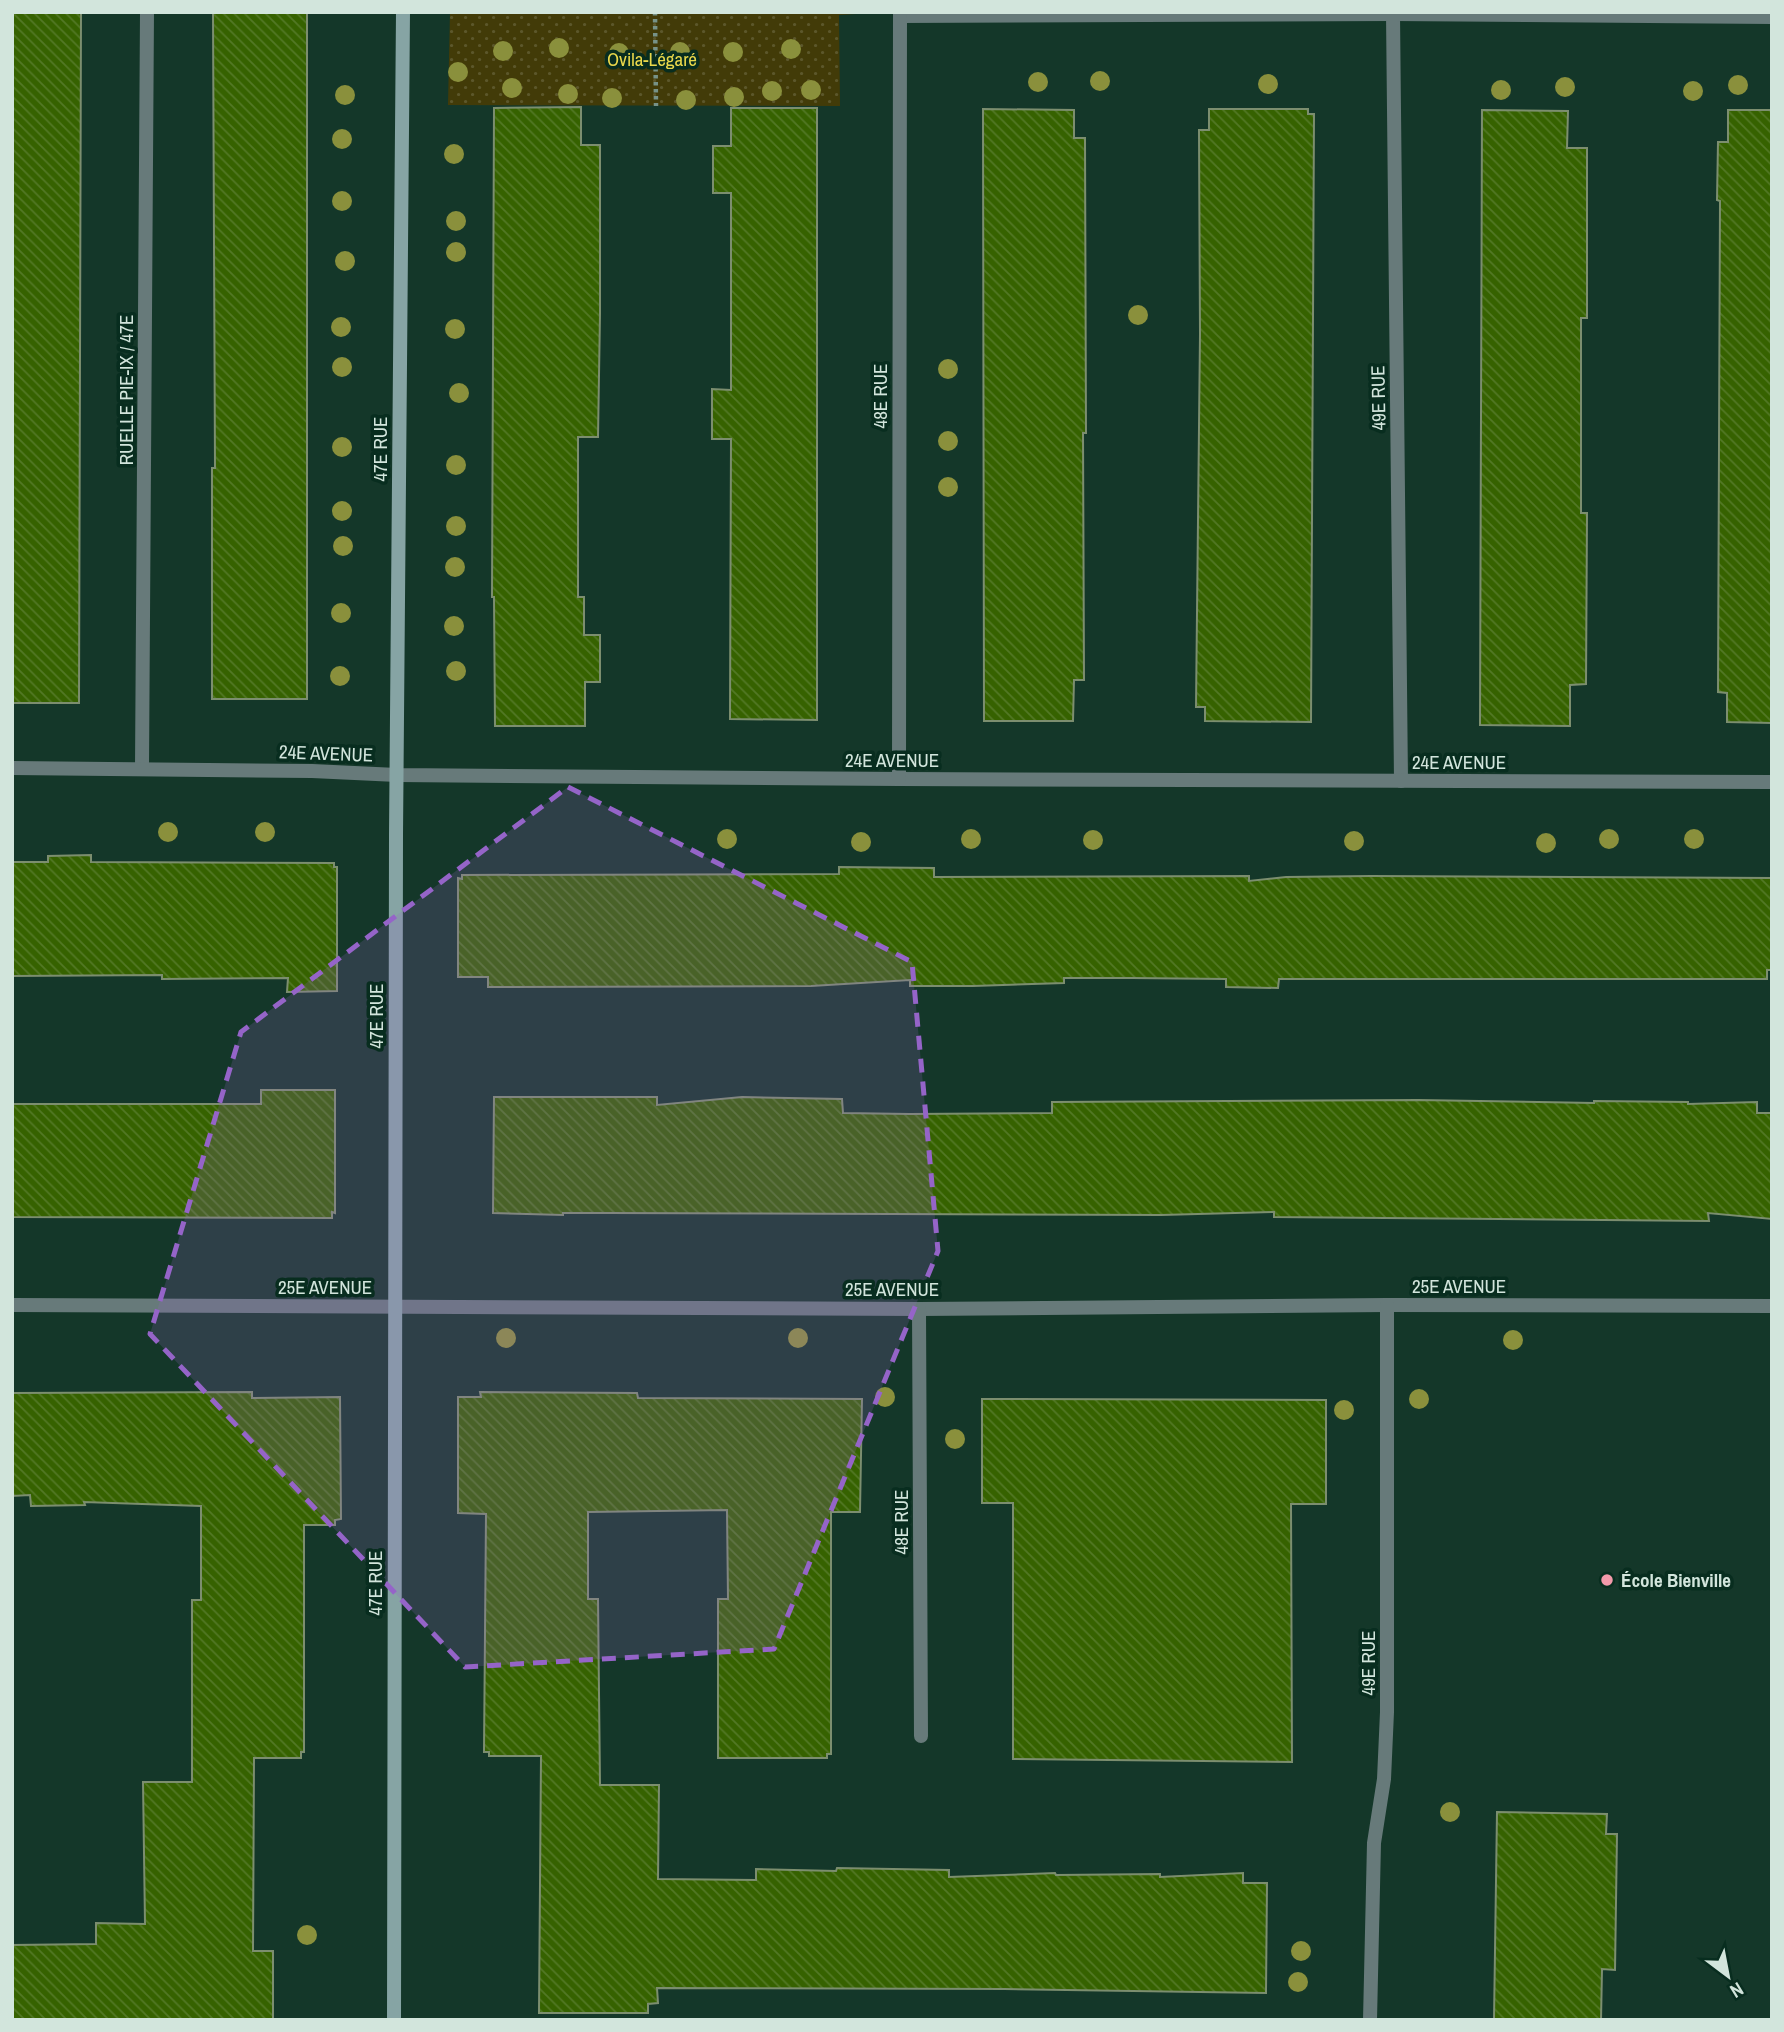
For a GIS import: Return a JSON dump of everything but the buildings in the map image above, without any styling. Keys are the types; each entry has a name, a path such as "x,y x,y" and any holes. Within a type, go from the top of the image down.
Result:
{"street":[{"name":"RUELLE PIE-IX / 47E","path":"142,768 147,12"},
{"name":"47E RUE","path":"394,2020 402,12"},
{"path":"900,14 1772,17"},
{"name":"48E RUE","path":"899,779 900,14"},
{"name":"49E RUE","path":"1393,14 1401,781"},
{"name":"24E AVENUE","path":"12,768 312,771 397,775 899,779 1772,782"},
{"name":"25E AVENUE","path":"12,1305 919,1309 1387,1305 1772,1306"},
{"name":"49E RUE","path":"1370,2020 1374,1843 1384,1779 1387,1712 1387,1305"},
{"name":"48E RUE","path":"919,1309 921,1736"}],"path":[{"path":"655,12 656,106"}],"highlighted area":[{"path":"568,787 912,962 938,1251 774,1649 465,1667 150,1334 241,1032"}],"green space":[{"name":"Ovila-Légaré","path":"450,12 856,14 839,15 840,106 448,105"}],"place":[{"name":"École Bienville","path":"1607,1580"}]}
